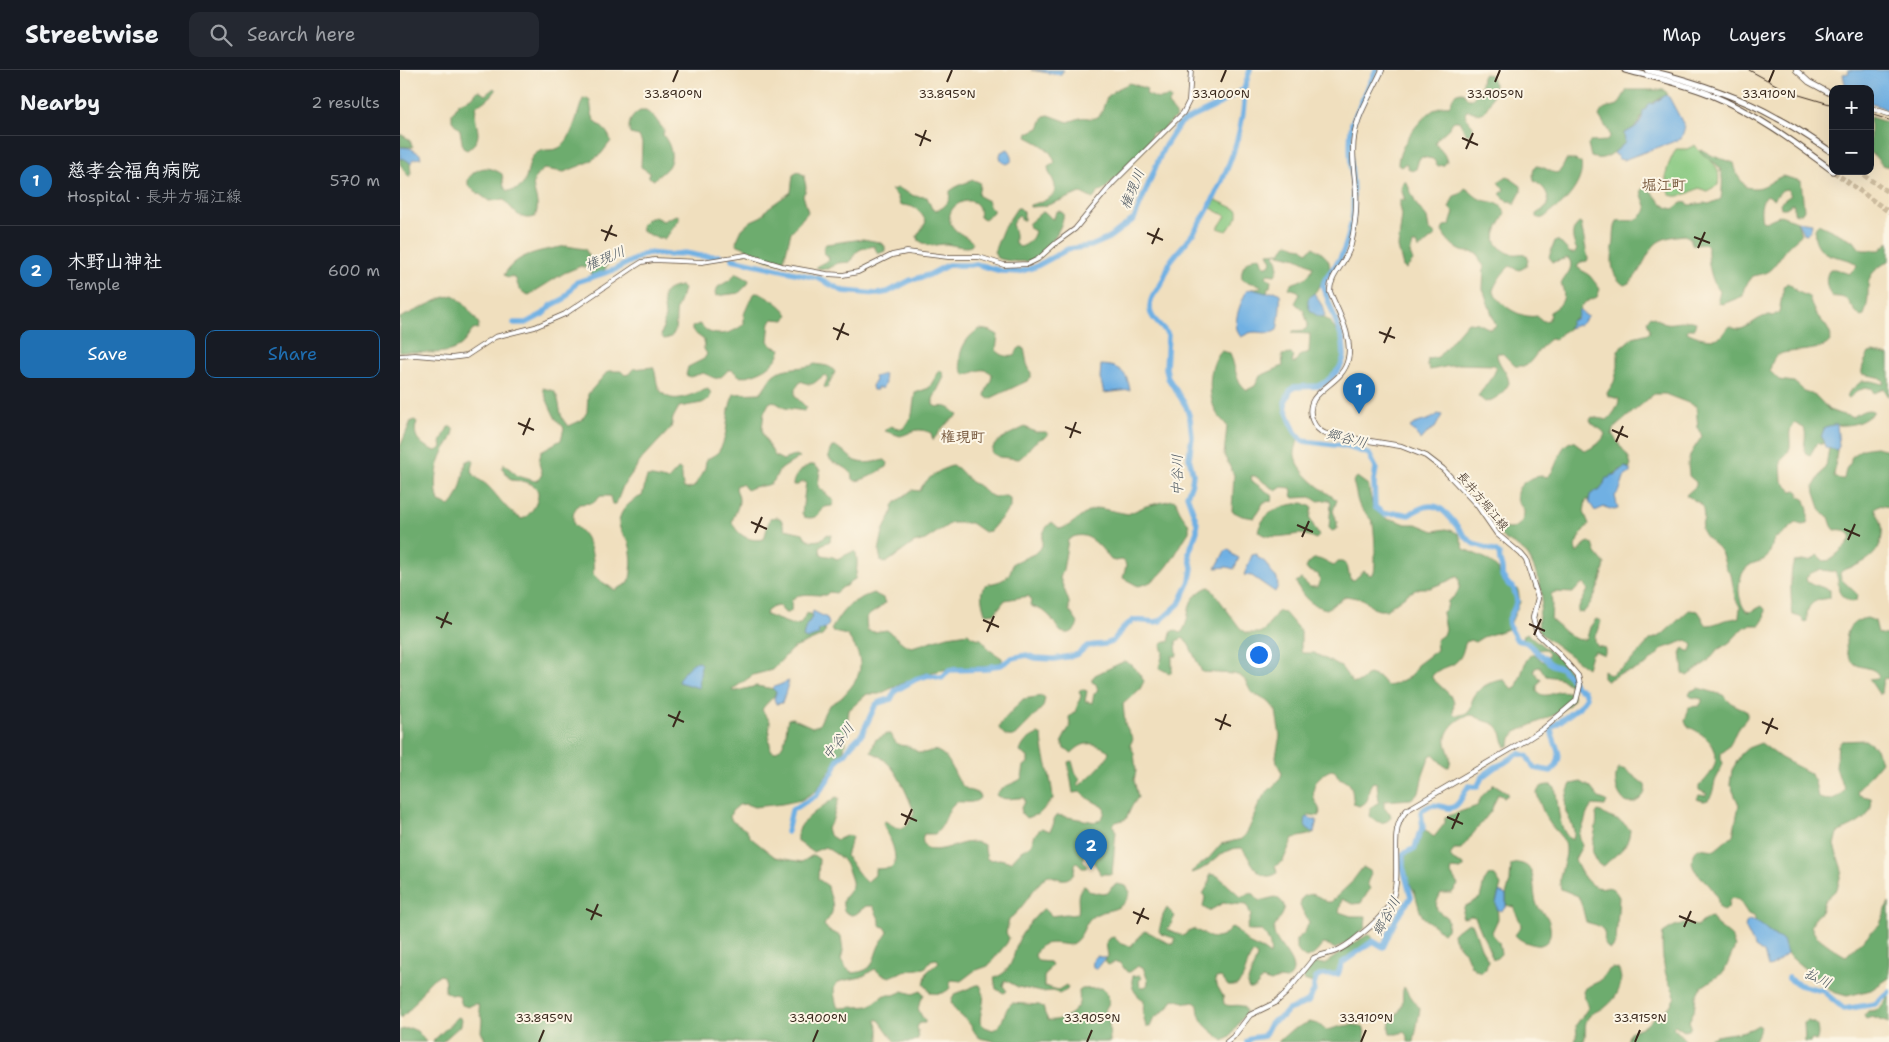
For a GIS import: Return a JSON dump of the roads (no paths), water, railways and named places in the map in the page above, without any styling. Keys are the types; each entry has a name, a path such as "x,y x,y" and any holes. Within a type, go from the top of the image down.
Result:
{"highway":[{"path":"1625,70 1690,87 1726,102 1771,127 1829,168"},
{"path":"1648,70 1691,82 1777,117 1829,150"}],"main road":[{"name":"長井方堀江線","path":"1227,1042 1250,1015 1274,1003 1286,992 1314,958 1321,954 1337,951 1352,941 1387,910 1392,902 1396,883 1396,829 1401,817 1407,810 1484,766 1543,729 1573,705 1580,692 1580,686 1574,670 1537,633 1533,618 1538,598 1524,557 1497,534 1477,505 1443,468 1426,456 1401,446 1326,434 1319,430 1311,417 1311,407 1314,399 1341,374 1348,358 1348,341 1329,287 1332,278 1347,257 1353,234 1356,200 1353,152 1355,128 1382,70"},
{"path":"1796,70 1809,82 1829,93"},
{"path":"1874,109 1889,114"}],"street":[{"path":"400,356 415,355 451,358 466,356 494,337 535,327 565,314 642,262 654,260 702,262 746,255 782,266 837,275 858,272 892,255 907,252 948,257 979,258 1004,264 1023,265 1033,262 1075,229 1113,183 1183,113 1189,101 1191,70"}],"water":[{"path":"1031,70 1064,70 1060,75"},
{"path":"1848,70 1889,70 1889,111 1874,104 1874,85 1845,84 1843,74 1849,73"},
{"path":"1666,95 1669,97 1685,127 1681,139 1623,160 1619,159 1614,153 1625,143 1624,133 1638,125 1647,105 1653,104"},
{"path":"400,147 410,148 420,154 421,158 414,159 411,163 403,158 400,159"},
{"path":"1008,149 1012,160 1006,164 1001,161 1000,156 1001,152"},
{"path":"1797,221 1812,223 1811,229 1807,234 1803,233"},
{"path":"1252,289 1266,293 1275,291 1280,294 1277,330 1271,333 1252,332 1241,337 1236,326 1236,320 1247,290"},
{"path":"1314,293 1323,307 1325,316 1320,317 1309,308 1308,299"},
{"path":"1579,310 1588,317 1581,324 1569,328 1571,321 1577,318"},
{"path":"1101,365 1122,371 1125,374 1130,390 1104,393 1100,378"},
{"path":"884,374 885,383 882,389 877,387 877,390 873,390 874,377"},
{"path":"1438,414 1442,415 1435,428 1429,431 1421,440 1410,427"},
{"path":"1837,424 1839,446 1837,450 1825,447 1821,437 1825,427"},
{"path":"1625,467 1630,469 1630,473 1624,477 1620,490 1615,496 1618,509 1614,510 1604,507 1595,511 1589,502 1590,495 1595,491 1599,491 1606,478 1615,475"},
{"path":"1229,549 1233,555 1239,558 1234,569 1227,567 1216,568 1225,551"},
{"path":"1257,554 1258,558 1264,561 1277,578 1278,586 1275,592 1252,576 1244,575 1252,555"},
{"path":"813,611 827,618 829,624 826,628 819,630 818,635 807,639 803,637"},
{"path":"697,661 701,664 699,688 678,682 686,670"},
{"path":"789,681 782,703 776,704 774,699 776,692 772,688"},
{"path":"1306,817 1317,820 1314,833 1305,825"},
{"path":"1499,892 1506,895 1506,907 1501,911 1497,909 1496,903"},
{"path":"1750,920 1783,940 1787,954 1772,966 1768,967 1764,953 1755,947 1745,927 1746,923"},
{"path":"1097,956 1106,958 1097,969 1093,967 1093,964"}],"waterway":[{"name":"権現川","path":"915,279 929,275 948,265 976,264 1001,271 1019,272 1035,267 1068,249 1091,246 1107,239 1134,219 1163,149 1178,126 1182,122 1214,107 1244,89 1250,70"},
{"name":"郷谷川","path":"1247,1042 1251,1038 1264,1036 1270,1024 1283,1016 1288,1010 1308,1002 1314,991 1316,978 1321,975 1338,974 1342,963 1373,941 1383,947 1396,919 1411,897 1403,867 1403,854 1415,848 1423,828 1421,812 1434,805 1451,808 1460,801 1469,786 1477,787 1483,776 1519,753 1527,756 1534,768 1551,771 1556,766 1559,755 1551,728 1579,707 1586,697 1584,691 1575,686 1561,668 1552,665 1526,642 1517,640 1508,622 1517,600 1513,587 1502,576 1499,554 1497,552 1470,541 1438,507 1421,508 1409,515 1399,513 1384,514 1375,507 1374,481 1376,468 1369,454 1344,446 1303,441 1295,432 1286,410 1285,402 1294,387 1318,386 1326,382 1339,369 1344,356 1343,341 1323,286 1325,279 1341,255 1350,230 1353,208 1350,135 1352,123 1376,70"},
{"name":"中谷川","path":"787,832 792,810 817,795 833,772 838,759 846,753 862,734 875,706 878,703 891,699 895,691 916,679 929,675 942,678 949,670 986,669 1001,665 1012,658 1027,655 1035,658 1054,659 1072,656 1078,654 1087,646 1112,642 1125,626 1134,620 1160,621 1179,604 1190,581 1192,568 1189,553 1197,531 1197,523 1187,495 1192,483 1193,474 1189,458 1192,437 1190,418 1186,406 1168,378 1166,368 1168,335 1154,319 1150,311 1150,303 1163,281 1170,262 1194,232 1221,183 1241,125 1244,89"},
{"name":"権現川","path":"514,323 526,323 543,314 552,305 564,299 577,282 614,270 647,253 668,255 685,253 700,256 720,256"},
{"name":"権現川","path":"732,259 813,277"},
{"name":"権現川","path":"818,278 843,291 877,294 888,292 911,280"},
{"name":"払川","path":"1788,978 1800,985 1823,991 1844,1009 1875,1004 1889,992"}],"tunnel":[{"path":"1838,175 1889,212"},
{"path":"1864,175 1889,193"}],"railway":[{"path":"1749,70 1789,92 1829,104"},
{"path":"1874,115 1889,120"}],"place":[{"name":"慈孝会福角病院","path":"1359,414"},
{"name":"木野山神社","path":"1091,870"}],"district":[{"name":"堀江町","path":"1664,185"},
{"name":"権現町","path":"963,437"}]}
